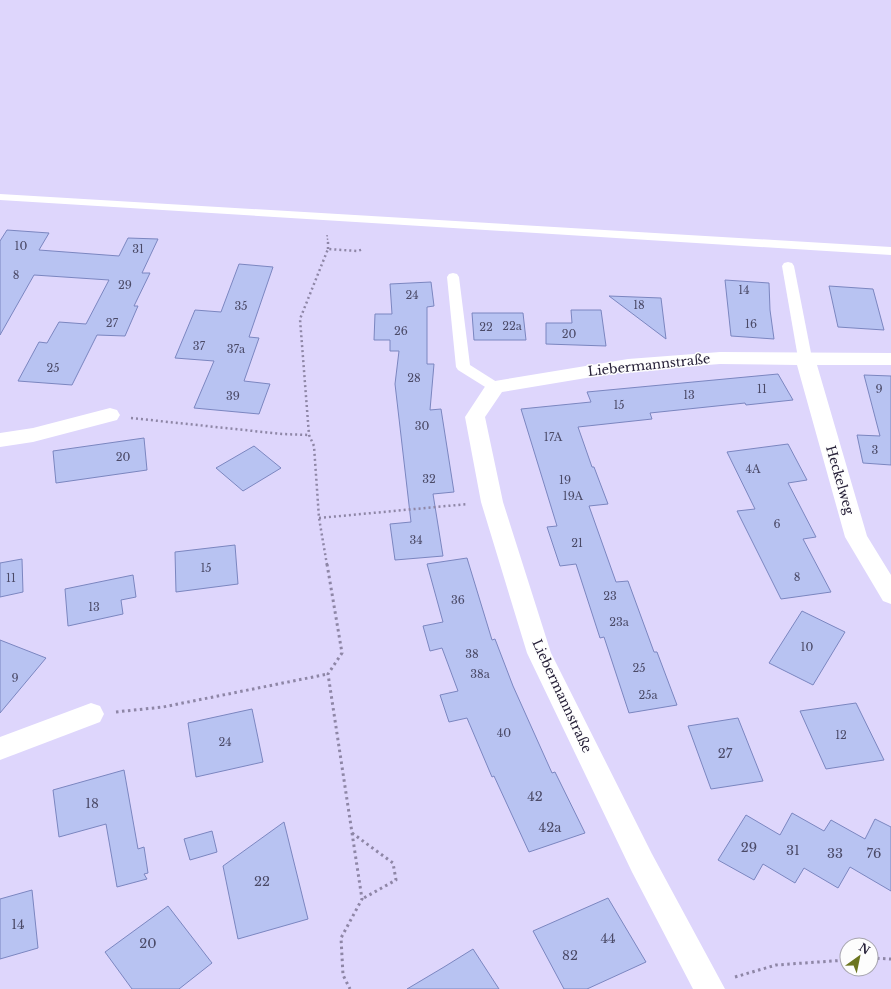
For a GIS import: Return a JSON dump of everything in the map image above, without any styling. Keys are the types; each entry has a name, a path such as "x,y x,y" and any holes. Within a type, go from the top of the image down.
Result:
{"street":[{"name":"Liebermannstraße","path":"709,987 642,863 539,653 492,502 475,417 494,387 628,365 720,358 891,359"},
{"name":"Heckelweg","path":"805,358 856,537 891,594"},
{"path":"0,440 33,435 110,415"},
{"path":"0,750 91,714"}],"lane":[{"path":"0,197 891,251"},
{"path":"788,266 805,358"},
{"path":"453,277 462,367 494,387"}],"path":[{"path":"362,899 328,674 342,653 319,518 314,446 309,435 300,319 328,249 357,251 364,249"},
{"path":"110,415 282,434 309,435"},
{"path":"319,518 492,502"},
{"path":"91,714 163,707 328,674"},
{"path":"350,989 343,975 341,938 362,899 396,880 393,863 352,832"},
{"path":"879,958 891,959"},
{"path":"709,987 776,965 839,961"}],"building":[{"path":"7,230 49,233 39,250 119,256 128,238 158,239 142,273 150,273 134,306 138,306 125,336 97,335 72,385 18,381 39,342 47,343 59,322 86,324 109,280 34,275 0,335 0,241"},
{"path":"239,264 273,267 249,337 259,338 244,381 270,384 259,414 194,408 214,361 175,358 195,310 221,312"},
{"path":"725,280 769,283 770,310 774,339 731,336"},
{"path":"431,282 434,306 427,307 427,364 434,364 430,410 441,409 454,492 433,494 443,556 395,560 390,524 411,522 395,384 399,351 390,351 390,340 374,340 375,314 392,314 390,284"},
{"path":"829,286 873,289 884,330 838,327"},
{"path":"609,296 661,298 666,339"},
{"path":"571,310 601,310 606,346 546,344 546,323 572,323"},
{"path":"472,313 523,313 526,340 474,340"},
{"path":"778,374 793,400 746,405 745,403 650,413 652,419 578,427 592,467 594,467 608,504 589,506 616,582 628,581 654,652 657,652 677,705 629,713 604,637 600,638 576,564 560,566 547,527 557,526 521,409 591,402 587,392"},
{"path":"864,375 891,376 891,465 863,463 857,435 880,436"},
{"path":"144,438 147,470 56,483 53,451"},
{"path":"788,444 807,480 788,483 816,537 803,539 831,592 781,599 737,511 755,509 727,452"},
{"path":"254,446 281,468 243,491 216,468"},
{"path":"235,545 238,584 176,592 175,552"},
{"path":"467,558 492,640 495,639 513,686 552,773 555,772 585,833 529,852 494,776 492,777 467,718 449,722 440,695 458,691 442,648 430,651 423,626 443,622 427,564"},
{"path":"22,559 23,592 0,597 0,563"},
{"path":"133,575 136,597 121,600 123,614 68,626 65,589"},
{"path":"802,611 845,632 813,685 769,663"},
{"path":"0,640 46,658 0,713"},
{"path":"856,703 884,760 826,769 800,711"},
{"path":"252,709 263,762 196,777 188,723"},
{"path":"738,718 763,781 711,789 688,726"},
{"path":"124,770 138,849 144,847 148,873 144,874 147,879 117,887 106,824 59,837 53,790"},
{"path":"792,813 824,831 831,820 865,839 875,819 891,827 891,891 850,867 838,888 804,868 795,883 763,864 754,880 718,860 746,815 780,835"},
{"path":"284,822 308,919 238,939 223,866"},
{"path":"212,831 217,852 190,860 184,839"},
{"path":"32,890 38,948 0,959 0,899"},
{"path":"608,898 646,962 587,989 564,989 533,931"},
{"path":"168,906 212,963 179,989 132,989 105,952"},
{"path":"473,949 499,989 407,989 444,967"}]}
